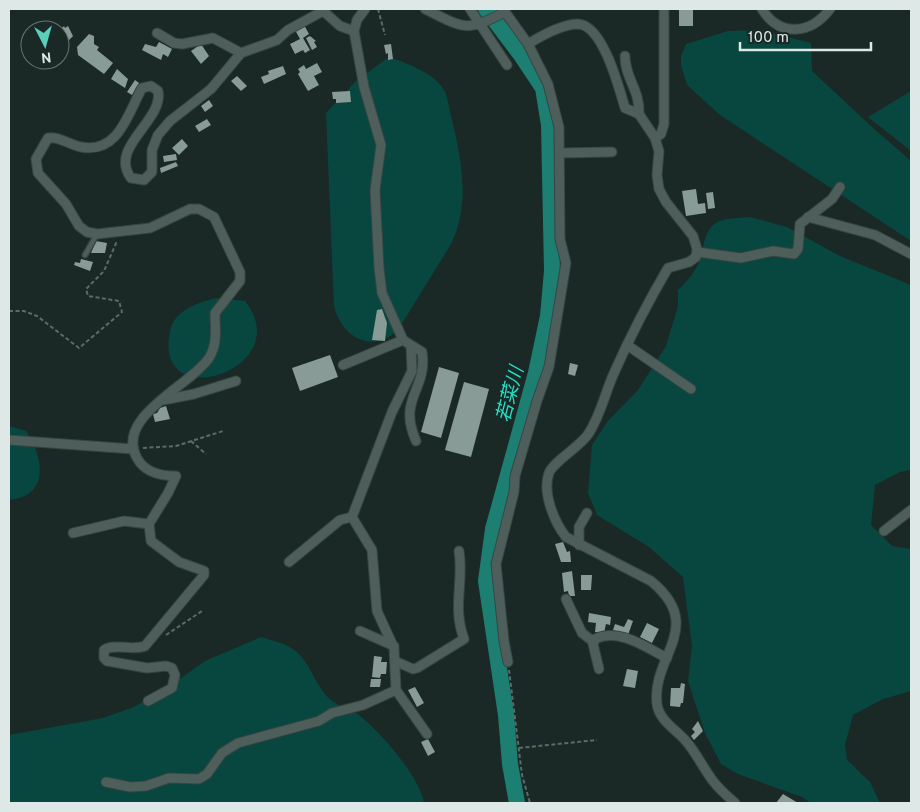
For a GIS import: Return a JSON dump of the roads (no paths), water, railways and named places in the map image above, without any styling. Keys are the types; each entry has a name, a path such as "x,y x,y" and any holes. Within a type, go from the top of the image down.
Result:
{"street":[{"path":"365,9 357,20 354,31 364,87 381,145 375,190 382,293 403,340 422,352 423,363 420,378 411,402 408,418 416,441"},
{"path":"426,9 459,26 482,24 502,11 528,44 541,67 554,99 559,127 560,239 566,263 564,277 550,367 537,401 515,476 514,492 496,564 508,662"},
{"path":"470,9 482,24 507,65"},
{"path":"655,138 661,134 664,124 664,9"},
{"path":"762,9 776,24 785,28 800,29 819,22 830,9"},
{"path":"148,701 172,688 174,676 172,668 166,666 147,668 106,661 104,650 111,647 134,649 145,646 204,575 204,572 179,562 151,541 149,524 176,476 160,475 145,468 138,460 134,449 133,431 150,410 208,360 216,340 215,314 240,281 240,272 214,217 206,211 190,209 150,228 97,234 87,232 79,226 66,204 38,173 36,159 45,140 53,137 82,147 101,145 115,137 125,126 142,88 156,87 159,95 158,104 127,153 126,169 131,178 144,180 152,172 152,150 158,135 170,121 211,89 241,53 278,40 288,30 322,10 340,26 354,31"},
{"path":"528,44 567,26 576,24 589,28 599,39 626,108 639,114 655,138 659,151 657,175 659,189 666,202 693,236 697,252 696,257 689,262 668,268 634,328 613,376 603,408 588,435 550,471 547,481 558,527 566,537 651,581 663,591 676,618 676,631 657,688 659,712 685,740 713,781 735,803"},
{"path":"157,33 174,43 182,44 213,38 241,53"},
{"path":"625,56 625,68 639,100 639,114"},
{"path":"560,153 612,152"},
{"path":"697,252 741,258 773,251 794,254 798,249 800,224 832,199 840,187"},
{"path":"808,217 875,235 911,254"},
{"path":"343,365 403,340"},
{"path":"627,345 691,389"},
{"path":"352,517 392,412 412,371 411,346"},
{"path":"161,400 194,394 236,381"},
{"path":"9,440 134,449"},
{"path":"884,531 911,510"},
{"path":"579,545 579,527 587,513"},
{"path":"289,562 340,520 352,517"},
{"path":"352,517 372,550 377,611 394,646 396,690 427,734"},
{"path":"73,532 124,520 149,524"},
{"path":"395,661 413,669 417,668 464,639 458,620 459,551"},
{"path":"566,599 582,633 594,642"},
{"path":"360,631 394,646"},
{"path":"599,669 593,649 594,642 600,636 620,636 667,658"},
{"path":"106,782 130,787 146,786 169,778 199,779 207,774 222,753 238,743 319,721 332,713 363,705 396,690"}],"lane":[{"path":"85,254 97,234"}],"waterway":[{"name":"若菜川","path":"486,9 543,88 549,125 552,271 548,316 536,373 493,529 486,581 506,715 510,764 517,803"}]}
